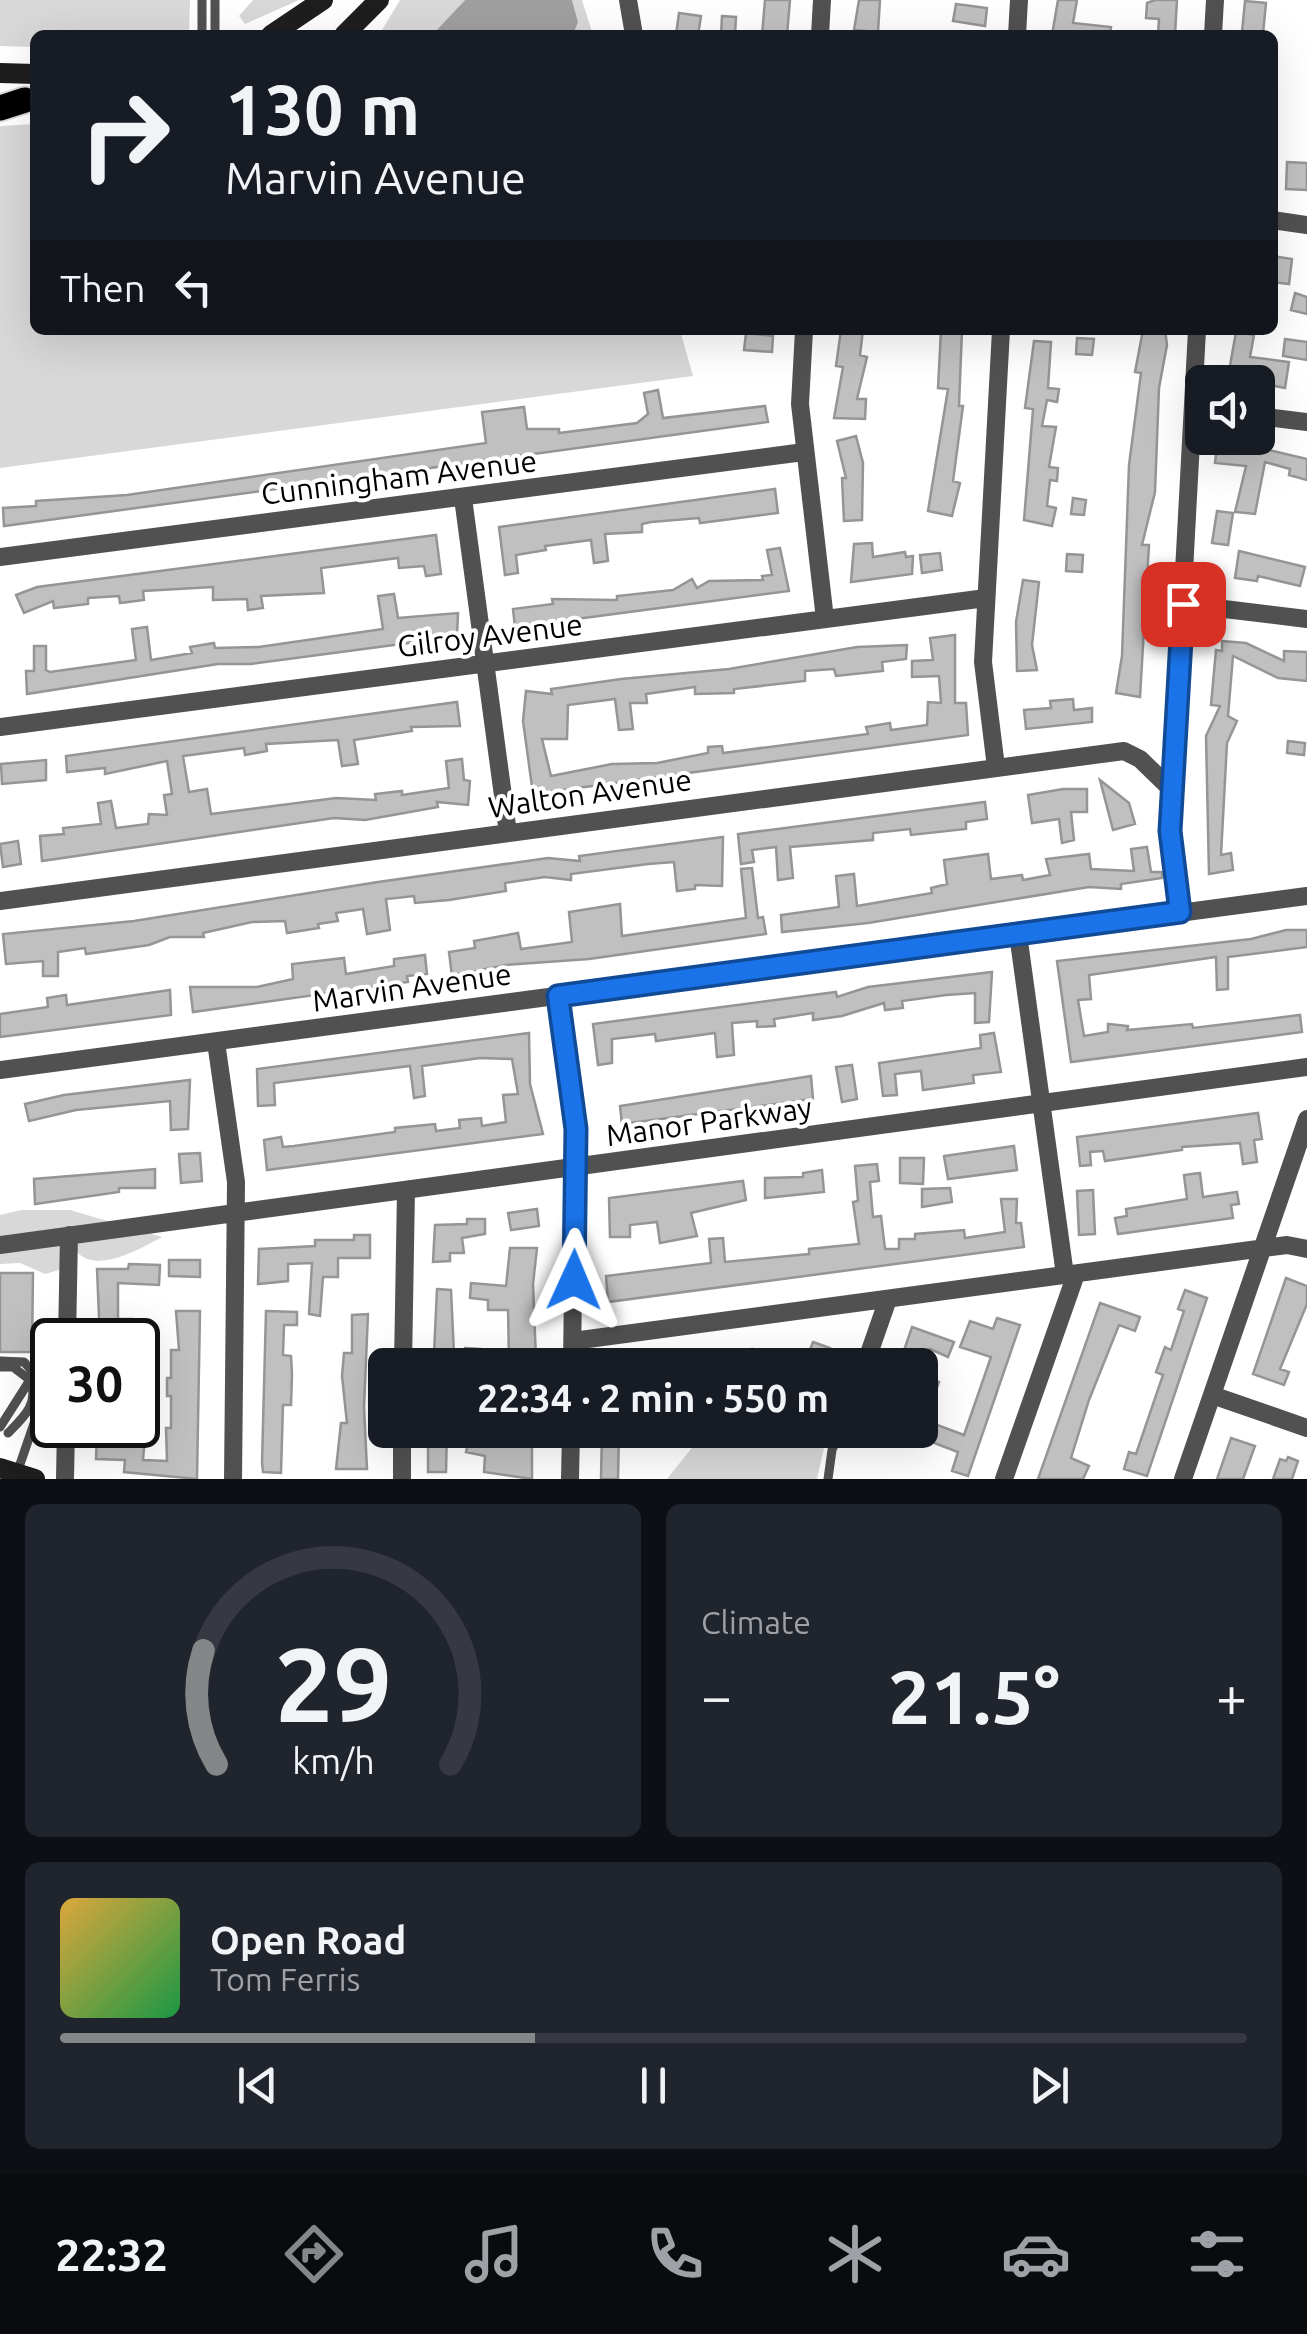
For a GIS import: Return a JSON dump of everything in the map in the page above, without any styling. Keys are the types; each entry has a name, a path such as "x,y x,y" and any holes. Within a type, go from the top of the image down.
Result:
{"main road":[{"path":"278,30 323,0"},
{"path":"349,30 379,0"},
{"path":"0,73 30,74"}],"street":[{"path":"628,0 633,30"},
{"path":"820,30 822,0"},
{"path":"1016,30 1018,0"},
{"path":"1213,30 1214,0"},
{"path":"1278,221 1307,225"},
{"path":"804,335 800,404 825,620"},
{"path":"996,767 983,662 1001,335"},
{"path":"1197,335 1197,365"},
{"path":"1275,418 1307,422"},
{"name":"Cunningham Avenue","path":"0,557 804,452"},
{"path":"1180,912 1170,831 1194,455"},
{"path":"464,498 508,833"},
{"name":"Gilroy Avenue","path":"0,728 986,598"},
{"path":"1183,604 1307,619"},
{"name":"Walton Avenue","path":"0,901 1124,751 1140,759 1173,791"},
{"name":"Marvin Avenue","path":"0,1070 1307,896"},
{"path":"1004,1479 1070,1274 1018,934"},
{"path":"558,996 576,1129 573,1348"},
{"path":"216,1042 236,1212 233,1479"},
{"name":"Manor Parkway","path":"0,1245 1307,1067"},
{"path":"1183,1479 1307,1119"},
{"path":"404,1348 406,1190"},
{"path":"67,1318 69,1235"},
{"path":"573,1341 1287,1245 1307,1249"},
{"path":"872,1348 888,1299"},
{"path":"1212,1395 1307,1428"},
{"path":"65,1479 66,1448"},
{"path":"402,1448 402,1479"},
{"path":"570,1479 571,1448"}],"lane":[{"path":"202,0 202,30"},
{"path":"215,30 216,0"},
{"path":"0,1364 24,1362 41,1380 40,1406 17,1473"},
{"path":"0,1364 13,1367 30,1380 34,1390 30,1406 3,1430 28,1440"},
{"path":"828,1479 833,1448"}],"shaded area":[{"path":"0,0 190,0 189,30 30,30 30,47 0,46"},
{"path":"253,0 299,0 245,24 239,16"},
{"path":"400,0 465,0 437,30 382,30"},
{"path":"465,0 572,0 578,22 575,30 437,30"},
{"path":"572,0 582,0 591,30 575,30 578,22"},
{"path":"30,124 30,335 681,335 693,376 0,468 0,126"},
{"path":"21,1210 70,1210 162,1237 107,1260 96,1261 77,1252 59,1270 45,1274 20,1263 0,1264 0,1215"},
{"path":"692,1448 824,1448 817,1479 667,1479"}],"building":[{"path":"765,0 790,0 787,30 762,30"},
{"path":"859,0 880,0 878,30 854,30"},
{"path":"1058,0 1077,0 1073,23 1111,27 1111,30 1053,30"},
{"path":"1177,0 1175,30 1158,30 1159,19 1146,18 1147,3"},
{"path":"1245,1 1266,3 1263,30 1242,30"},
{"path":"956,4 987,8 985,26 953,21"},
{"path":"679,13 701,16 699,30 677,30"},
{"path":"722,16 736,17 735,30 721,30"},
{"path":"1287,162 1307,163 1307,190 1286,189"},
{"path":"1278,257 1292,259 1289,284 1278,283"},
{"path":"1295,293 1307,297 1307,314 1291,310"},
{"path":"746,335 773,336 772,352 744,350"},
{"path":"840,335 862,335 860,355 867,357 857,399 866,399 865,419 834,418 843,367 836,366"},
{"path":"941,335 962,335 959,406 963,406 953,481 960,483 952,516 928,511 948,389 938,388"},
{"path":"1142,335 1166,335 1159,388 1155,492 1142,545 1149,545 1140,697 1116,693 1122,656 1129,465 1141,373 1135,372"},
{"path":"1235,335 1254,335 1250,357 1289,362 1285,388 1275,386 1275,365 1230,365"},
{"path":"1077,338 1094,339 1092,355 1076,354"},
{"path":"1285,339 1307,342 1307,360 1283,356"},
{"path":"1034,341 1051,342 1048,388 1059,389 1057,402 1047,400 1042,426 1056,427 1049,467 1058,468 1057,481 1050,480 1047,506 1056,508 1052,526 1024,520 1033,409 1025,408"},
{"path":"658,390 663,418 765,406 768,422 4,526 3,508 36,506 36,501 127,495 486,443 482,412 524,407 527,429 559,429 559,433 637,423 648,414 644,393"},
{"path":"856,436 863,463 862,520 844,521 842,478 846,478 837,441"},
{"path":"1275,451 1307,459 1307,480 1289,475 1290,469 1265,462 1255,514 1235,512 1246,466 1215,463 1216,455 1275,455"},
{"path":"775,489 778,513 700,523 699,518 651,522 642,524 642,532 605,534 608,561 594,563 591,540 545,546 546,550 516,555 518,573 505,575 499,527"},
{"path":"1073,498 1086,500 1084,515 1071,514"},
{"path":"1217,511 1233,513 1228,545 1212,543"},
{"path":"436,535 441,574 426,576 424,566 399,568 398,558 321,568 324,593 261,596 263,608 248,610 247,599 213,600 213,587 143,591 144,600 120,603 119,596 88,598 88,604 54,608 53,601 24,613 16,595 37,587"},
{"path":"872,543 873,557 905,552 906,557 913,556 912,574 851,582 854,544"},
{"path":"780,548 789,591 515,627 513,609 553,604 552,599 617,600 617,596 673,590 692,579 697,588 709,581 763,580 762,576 772,575 767,550"},
{"path":"1239,551 1305,567 1300,586 1258,576 1257,581 1235,578"},
{"path":"940,553 942,570 922,573 920,555"},
{"path":"1067,554 1083,555 1082,572 1066,571"},
{"path":"1023,580 1039,582 1032,645 1037,670 1017,671 1016,622"},
{"path":"394,594 398,618 458,613 457,636 432,635 432,639 409,643 251,664 218,664 27,694 26,671 34,671 34,646 46,646 46,670 50,672 136,660 132,629 147,627 151,660 192,653 190,647 214,643 215,648 259,647 383,629 378,596"},
{"path":"955,635 955,703 966,703 968,735 533,794 523,721 526,691 552,694 551,689 621,679 729,669 857,647 907,645 906,659 882,662 883,671 836,676 834,669 805,671 805,681 734,689 734,693 695,694 695,687 646,694 647,703 630,703 633,729 619,730 615,699 568,705 567,739 542,739 551,776 612,764 657,763 708,753 708,747 722,746 723,753 868,734 866,727 890,723 891,730 927,725 928,702 941,703 939,676 912,677 912,661 933,660 930,638"},
{"path":"1222,641 1246,643 1284,661 1284,651 1307,652 1307,681 1278,678 1233,656 1228,716 1237,721 1227,743 1221,855 1231,853 1233,870 1209,874 1206,736 1220,706 1211,705 1216,650 1222,651"},
{"path":"1073,699 1074,710 1092,708 1092,722 1026,729 1024,710 1051,708 1050,701"},
{"path":"457,702 460,726 411,727 412,731 354,740 358,764 342,766 338,740 266,744 267,751 245,755 244,748 183,756 189,792 207,789 211,814 336,798 376,800 375,794 402,791 402,795 449,788 446,761 462,759 464,780 470,781 468,805 437,802 438,807 365,820 334,818 42,861 40,836 64,834 63,828 101,824 98,803 111,801 116,828 148,824 149,814 167,815 164,795 172,794 167,761 105,774 105,768 67,772 66,756"},
{"path":"1288,741 1305,743 1304,755 1287,753"},
{"path":"46,760 46,780 2,784 1,764"},
{"path":"1100,780 1129,803 1135,824 1113,830"},
{"path":"1087,789 1087,812 1071,812 1074,840 1062,843 1059,819 1032,823 1028,795"},
{"path":"985,802 987,819 966,822 966,829 911,835 910,829 873,833 873,840 790,847 793,878 778,880 776,847 752,850 754,862 741,864 738,834"},
{"path":"723,837 722,886 695,885 695,889 677,891 674,862 648,864 571,874 571,880 545,877 505,883 506,891 449,900 415,903 414,896 386,899 390,930 367,934 363,909 336,913 338,921 318,924 319,928 287,933 285,921 252,922 203,933 204,937 170,937 149,945 86,954 85,948 58,952 58,976 43,976 43,961 6,964 3,934 134,921 548,858 580,861 579,856"},
{"path":"18,841 21,864 3,867 0,844"},
{"path":"1147,847 1151,872 1162,872 1162,878 1121,884 1121,889 1089,887 868,923 782,932 781,915 839,907 836,876 854,874 857,906 932,893 931,888 947,884 944,860 988,854 991,879 1022,875 1023,880 1050,875 1046,859 1089,854 1091,869 1134,871 1131,849"},
{"path":"752,868 758,918 763,917 766,934 589,959 506,965 452,976 449,952 475,948 474,941 518,933 521,949 572,942 569,912 620,904 622,936 746,918 741,869"},
{"path":"1286,930 1307,930 1307,947 1228,957 1228,989 1217,990 1216,957 1089,975 1091,999 1078,1000 1084,1036 1108,1032 1108,1024 1128,1026 1127,1030 1192,1024 1193,1028 1300,1015 1302,1032 1071,1062 1057,961 1251,939"},
{"path":"425,955 427,974 407,976 408,982 193,1012 190,987 257,987 293,979 292,964 344,958 346,974 394,966 394,959"},
{"path":"992,972 989,1022 975,1023 975,993 946,995 902,1001 903,1008 885,1010 884,1003 842,1016 813,1020 813,1013 774,1019 775,1026 757,1027 757,1021 732,1023 734,1055 717,1057 715,1033 656,1041 655,1034 612,1039 612,1063 598,1065 593,1024 836,992 837,997 868,987"},
{"path":"170,990 171,1015 0,1037 0,1014 48,1007 47,998 66,995 67,1005"},
{"path":"529,1033 530,1084 543,1134 267,1170 264,1140 281,1137 283,1147 395,1132 395,1128 435,1124 436,1131 460,1128 459,1120 481,1118 482,1126 506,1122 503,1095 518,1094 512,1059 480,1058 422,1066 425,1096 414,1098 410,1066 274,1083 275,1105 258,1106 257,1069"},
{"path":"994,1033 1001,1072 973,1075 974,1083 923,1090 921,1071 895,1074 897,1095 883,1096 879,1063 981,1048 980,1035"},
{"path":"852,1065 857,1099 842,1102 836,1067"},
{"path":"811,1076 813,1099 622,1124 620,1106"},
{"path":"190,1080 188,1129 171,1130 170,1101 76,1110 29,1121 25,1104 64,1095"},
{"path":"1258,1113 1262,1139 1254,1140 1257,1162 1243,1164 1240,1143 1182,1147 1105,1161 1103,1151 1090,1152 1091,1165 1080,1166 1077,1137"},
{"path":"1014,1146 1017,1170 948,1179 944,1156"},
{"path":"200,1153 202,1181 181,1183 179,1154"},
{"path":"900,1158 924,1158 923,1184 900,1183"},
{"path":"877,1164 879,1181 870,1182 873,1217 881,1216 885,1249 899,1249 899,1239 915,1239 915,1234 964,1230 965,1238 1005,1232 1001,1199 1017,1199 1016,1223 1021,1223 1024,1247 608,1302 606,1276 711,1263 709,1239 723,1238 725,1262 809,1254 809,1249 859,1244 853,1202 858,1201 855,1166"},
{"path":"155,1169 155,1188 119,1188 119,1192 35,1204 34,1179"},
{"path":"822,1170 824,1192 765,1198 765,1178 803,1177 803,1173"},
{"path":"1200,1173 1203,1197 1237,1192 1239,1204 1231,1205 1233,1218 1118,1234 1115,1218 1127,1216 1126,1209 1187,1199 1184,1175"},
{"path":"743,1181 746,1200 691,1213 697,1236 660,1243 657,1222 630,1225 630,1237 610,1237 609,1198"},
{"path":"950,1188 952,1202 922,1207 922,1189"},
{"path":"1093,1190 1095,1234 1079,1235 1077,1191"},
{"path":"537,1209 539,1226 511,1230 508,1213"},
{"path":"467,1219 485,1219 485,1234 462,1238 464,1253 450,1253 450,1261 433,1262 435,1225 467,1224"},
{"path":"354,1235 370,1235 370,1258 338,1258 338,1277 323,1277 320,1316 309,1314 312,1263 288,1264 288,1281 258,1284 259,1249 315,1246 315,1240 354,1240"},
{"path":"510,1248 537,1248 533,1284 536,1348 509,1348 508,1310 488,1310 488,1300 470,1298 471,1283 506,1286"},
{"path":"169,1260 200,1260 200,1277 169,1276"},
{"path":"129,1264 160,1265 159,1285 118,1283 118,1318 99,1318 97,1269 128,1269"},
{"path":"0,1273 33,1273 30,1352 0,1352"},
{"path":"1286,1278 1307,1286 1307,1304 1280,1369 1289,1372 1284,1385 1253,1374"},
{"path":"437,1289 451,1290 454,1348 434,1348"},
{"path":"1185,1290 1207,1298 1147,1476 1124,1469 1129,1452 1136,1454 1163,1375 1156,1372 1165,1347 1171,1350 1184,1311 1178,1309"},
{"path":"1100,1303 1140,1317 1135,1331 1119,1325 1089,1400 1071,1458 1089,1466 1083,1479 1038,1479"},
{"path":"176,1311 200,1311 197,1479 124,1472 125,1460 96,1459 96,1448 144,1448 143,1460 167,1461 166,1428 171,1428 171,1396 167,1396 167,1378 171,1378 171,1350 179,1350"},
{"path":"266,1311 297,1312 297,1325 284,1325 283,1355 291,1356 292,1374 291,1405 283,1405 281,1473 263,1472 262,1463"},
{"path":"368,1314 364,1407 367,1469 336,1469 341,1423 347,1423 344,1353 352,1353 352,1315"},
{"path":"997,1318 1020,1325 968,1476 952,1471 958,1452 938,1444 938,1425 964,1435 991,1357 960,1347 970,1321 993,1329"},
{"path":"912,1327 954,1342 948,1357 938,1353 938,1348 905,1348"},
{"path":"1231,1438 1255,1446 1243,1479 1217,1479"},
{"path":"428,1448 447,1448 446,1472 428,1472"},
{"path":"467,1448 532,1448 532,1479 484,1472 485,1456 466,1452"},
{"path":"602,1448 619,1448 618,1479 601,1479"},
{"path":"1288,1457 1298,1461 1292,1479 1273,1479 1280,1459 1286,1461"}],"route":[{"path":"574,1280 576,1129 558,996 1180,912 1170,831 1183,604"}]}
